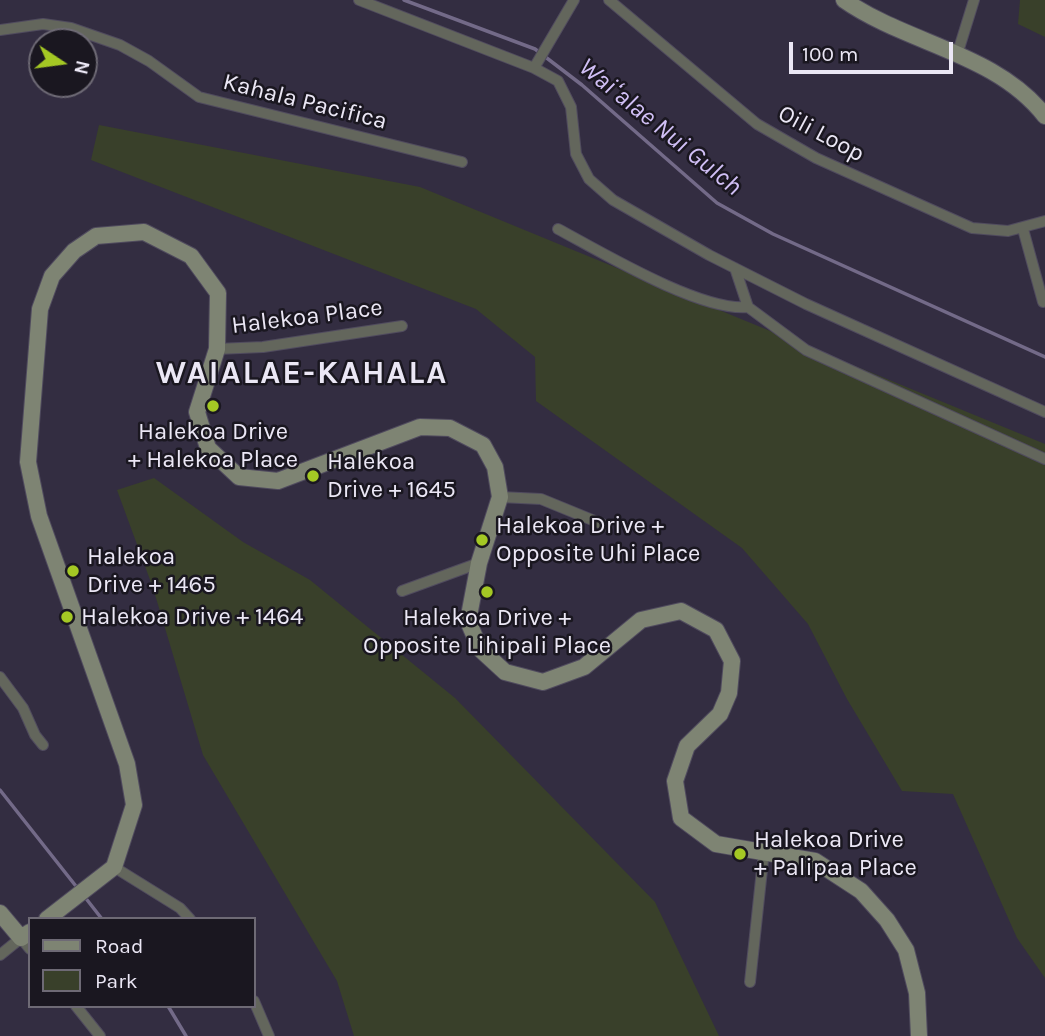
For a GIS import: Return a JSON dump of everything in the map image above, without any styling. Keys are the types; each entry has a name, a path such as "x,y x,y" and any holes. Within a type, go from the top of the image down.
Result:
{"street":[{"path":"359,0 536,64 558,81 571,107 576,154 589,180 614,200 735,268 806,304 1045,412"},
{"path":"536,64 574,0"},
{"name":"Oili Loop","path":"609,0 727,101 787,142 957,223 988,232 1023,229 1045,221"},
{"path":"844,0 885,24 957,55 1018,88 1045,116"},
{"path":"957,55 974,0"},
{"name":"Kahala Pacifica","path":"0,30 43,24 71,28 120,45 149,61 199,97 462,162"},
{"path":"558,229 672,286 718,304 735,308 748,307"},
{"path":"1023,229 1043,302"},
{"path":"50,917 114,867 134,805 127,764 39,516 27,462 40,309 52,276 74,251 96,236 144,232 191,256 218,293 217,349 197,412 208,448 239,477 278,481 420,427 450,428 483,445 495,467 500,497 479,563 468,621 480,649 505,672 543,682 584,667 641,620 681,611 716,630 732,661 729,693 720,714 687,746 675,780 681,818 716,844 815,861 861,891 887,920 906,950 917,993 919,1036"},
{"path":"735,268 748,307 806,350 1045,459"},
{"name":"Halekoa Place","path":"217,349 263,347 402,326"},
{"path":"500,497 541,499 607,526"},
{"path":"402,591 479,563"},
{"path":"0,677 23,708 35,735 43,745"},
{"path":"750,982 764,851"},
{"path":"114,867 180,908 188,917"},
{"path":"0,913 27,940 0,956"},
{"path":"256,1005 270,1036"},
{"path":"78,1008 100,1036"}],"green space":[{"path":"1020,0 1045,0 1045,37 1018,24"},
{"path":"99,125 420,187 1045,444 1045,978 1017,938 953,794 902,791 847,699 808,624 742,548 536,401 535,357 476,309 91,160"},
{"path":"154,478 243,542 310,580 455,698 655,902 719,1036 354,1036 337,981 203,755 153,588 117,490"}],"waterway":[{"name":"Waiʻalae Nui Gulch","path":"404,0 535,49 582,85 717,203 773,234 1045,357"},
{"path":"0,790 79,890"},
{"path":"84,896 100,917"},
{"path":"169,1008 186,1036"}],"place":[{"name":"Halekoa Drive + Halekoa Place","path":"213,406"},
{"name":"Halekoa Drive + 1645","path":"313,476"},
{"name":"Halekoa Drive + Opposite Uhi Place","path":"482,540"},
{"name":"Halekoa Drive + 1465","path":"73,571"},
{"name":"Halekoa Drive + Opposite Lihipali Place","path":"487,592"},
{"name":"Halekoa Drive + 1464","path":"67,617"},
{"name":"Halekoa Drive + Palipaa Place","path":"740,854"}],"district":[{"name":"WAIALAE-KAHALA","path":"302,374"}]}
